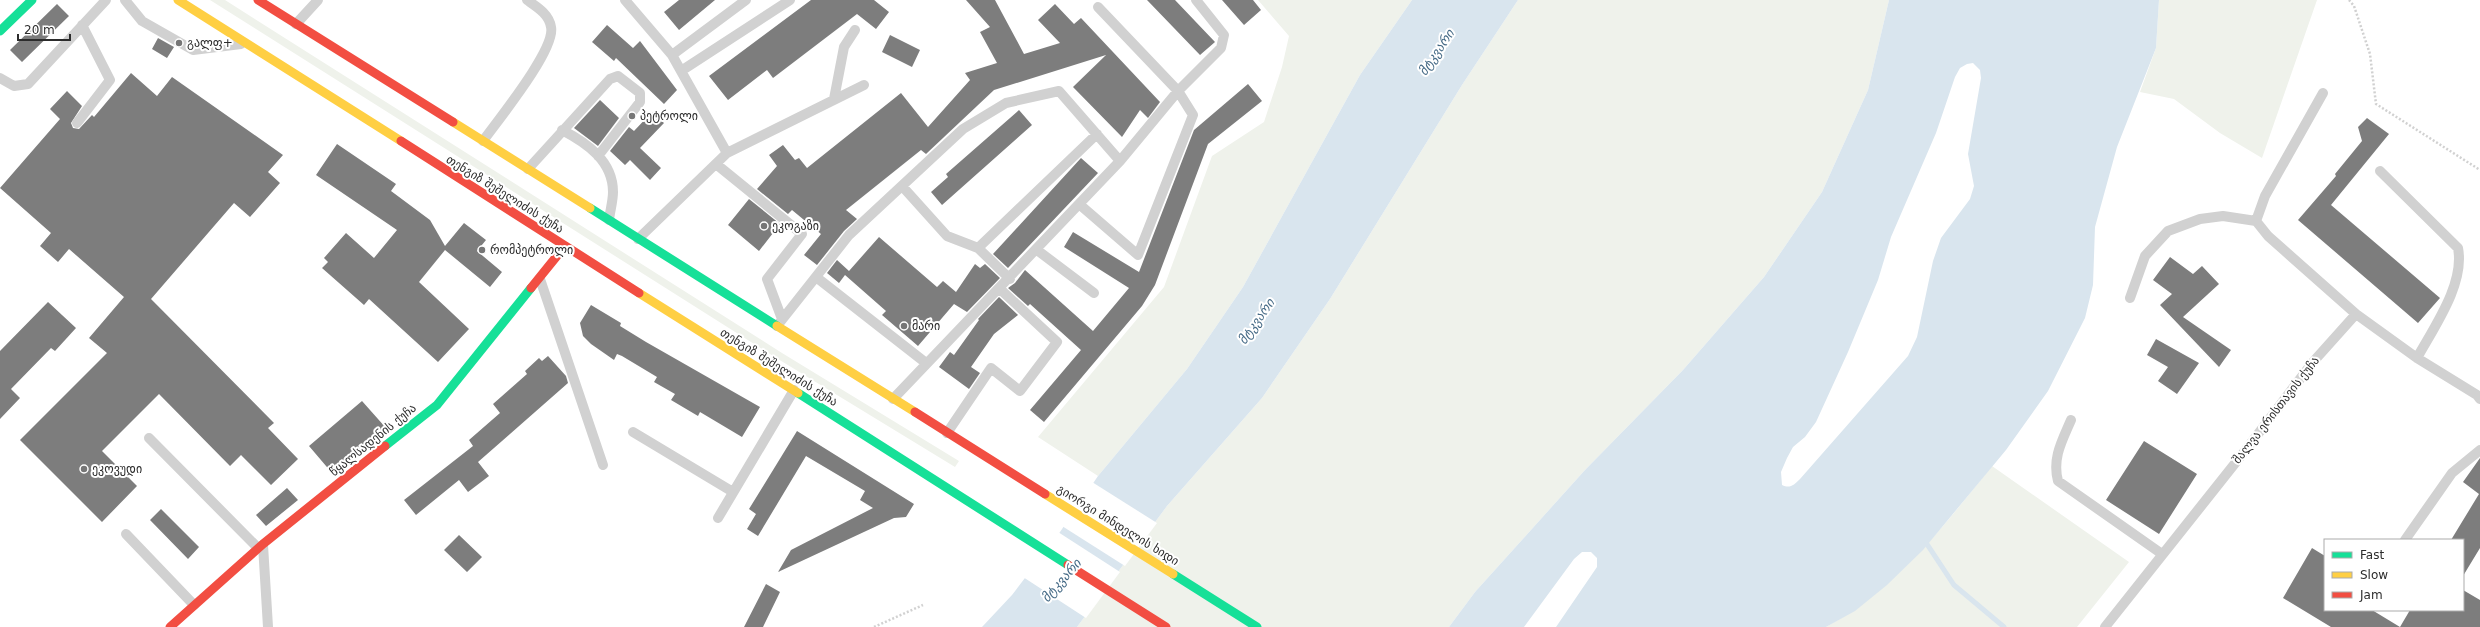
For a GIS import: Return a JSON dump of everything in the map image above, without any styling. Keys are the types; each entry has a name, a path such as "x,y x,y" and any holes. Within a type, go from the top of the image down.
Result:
{"main road":[{"path":"0,32 32,0"},
{"name":"თენგიზ შეშელიძის ქუჩა","path":"178,0 794,390 940,485 1166,627"},
{"path":"258,0 638,239 780,323 893,399 948,433"},
{"name":"წყალსადენის ქუჩა","path":"170,627 260,546 437,405 540,279 565,246"},
{"name":"გიორგი მინდელის ხიდი","path":"948,433 1257,627"}],"lane":[{"path":"0,78 14,86 28,84 106,0"},
{"path":"125,0 142,21 193,50 246,43"},
{"path":"296,24 318,0"},
{"path":"483,141 544,55 551,38 551,27 546,15 527,0"},
{"path":"625,0 672,55 727,153"},
{"path":"672,55 746,0"},
{"path":"681,71 790,0"},
{"path":"893,399 926,363 1010,279 1120,161 1178,91 1212,58 1224,44 1224,35 1196,0"},
{"path":"1079,204 1138,255 1193,115 1178,91 1098,7"},
{"path":"77,123 110,80 82,25"},
{"path":"834,100 844,47 855,30"},
{"path":"528,169 610,79 618,76 623,78 640,93 640,102 598,156"},
{"path":"638,239 727,153 864,85"},
{"path":"780,323 848,235 963,129 1006,103 1059,91 1120,161"},
{"path":"2256,221 2265,196 2323,93"},
{"path":"562,130 583,141 608,169 613,192 609,220"},
{"path":"978,248 1097,134"},
{"path":"716,164 802,234 767,279 780,323"},
{"path":"2380,171 2458,248 2460,261 2452,292 2417,358"},
{"path":"902,186 947,236 978,248 1010,279"},
{"path":"2130,298 2145,256 2168,231 2200,219 2223,216 2256,221 2268,236 2356,314 2417,358 2479,393"},
{"path":"1037,250 1094,293"},
{"path":"816,277 926,363"},
{"path":"540,279 603,465"},
{"path":"948,433 991,368 1020,391 1058,342 1000,289"},
{"name":"შალვა ერისთავის ქუჩა","path":"2105,627 2248,447 2313,362 2356,314"},
{"path":"718,518 794,390"},
{"path":"2071,420 2056,455 2055,469 2058,481 2162,554"},
{"path":"633,432 733,492"},
{"path":"149,438 260,546 268,627"},
{"path":"2406,539 2452,473 2480,450"},
{"path":"126,534 194,605"}],"path":[{"path":"2349,0 2354,6 2370,54 2376,104 2480,170"},
{"path":"874,627 922,605"}],"shaded area":[{"path":"210,0 225,0 782,353 959,461 955,467 778,359"},
{"path":"1258,0 1412,0 1360,75 1243,287 1187,369 1098,476 1038,437 1164,287 1212,156 1264,122 1282,67 1289,36"},
{"path":"1518,0 1889,0 1868,90 1822,192 1764,277 1683,370 1585,470 1475,592 1449,627 1077,627 1167,506 1262,398 1330,299 1462,85"},
{"path":"2159,0 2317,0 2262,158 2220,133 2174,99 2140,92 2156,48"},
{"path":"1992,466 2129,562 2077,627 1826,627 1851,612 1896,575 1936,534"}],"water":[{"name":"მტკვარი","path":"1412,0 1518,0 1462,85 1330,299 1262,398 1167,506 1077,627 982,627 1012,595 1060,532 1098,476 1187,369 1243,287 1360,75"},
{"path":"1889,0 2159,0 2156,48 2117,147 2095,227 2093,285 2085,318 2048,391 2006,450 1923,550 1887,585 1855,611 1826,627 1556,627 1597,567 1597,558 1591,552 1582,552 1574,559 1524,627 1449,627 1475,592 1585,470 1683,370 1764,277 1822,192 1868,90","holes":["1973,63 1980,70 1981,78 1968,154 1974,186 1970,199 1941,238 1933,261 1917,337 1908,356 1800,479 1792,486 1787,487 1782,485 1781,472 1787,458 1793,447 1805,437 1816,422 1848,352 1878,280 1891,237 1936,133 1955,77 1960,68 1967,64"]}],"pier":[{"path":"1092,482 1157,523 1125,566 1062,526"},
{"path":"1058,532 1120,572 1086,618 1023,577"}],"building":[{"path":"679,0 715,0 679,30 664,12"},
{"path":"811,0 874,0 889,12 876,29 857,14 773,78 767,70 728,100 709,76"},
{"path":"966,0 995,0 1024,54 1060,43 1038,20 1055,4 1074,24 1081,18 1160,102 1148,118 1140,110 1122,137 1073,87 1106,55 994,90 926,154 921,150 846,210 857,219 844,231 817,265 804,255 821,234 792,210 788,214 757,189 777,166 769,155 783,145 795,160 799,158 807,168 901,93 928,127 970,80 965,73 997,63 980,32 990,27"},
{"path":"1147,0 1175,0 1215,42 1200,55"},
{"path":"1222,0 1253,0 1261,10 1244,25"},
{"path":"57,4 69,16 22,62 10,50"},
{"path":"607,25 633,48 640,41 677,90 664,104 616,58 614,61 592,42"},
{"path":"890,35 920,50 912,67 882,52"},
{"path":"158,38 174,47 167,58 152,49"},
{"path":"131,73 157,96 172,77 283,155 268,172 280,183 250,217 234,203 151,299 274,423 268,428 298,459 271,485 241,455 230,466 159,394 102,451 137,486 102,522 20,440 107,353 89,338 124,297 69,249 58,262 40,246 51,233 0,188 60,119 50,109 67,91 82,106 71,123 73,128 79,129 92,115 94,117"},
{"path":"1248,84 1262,101 1208,144 1155,285 1142,306 1044,422 1030,410 1081,350 1030,304 1028,306 1008,288 1015,283 1025,270 1093,331 1129,288 1064,247 1073,232 1139,272 1194,130"},
{"path":"600,100 619,118 598,146 574,128"},
{"path":"1019,110 1032,125 942,205 931,192 948,177 946,174"},
{"path":"652,112 664,123 640,148 661,168 650,180 630,160 625,165 610,151 629,127 634,131"},
{"path":"2367,118 2389,134 2331,205 2440,298 2418,323 2298,220 2336,176 2335,174 2362,141 2358,127"},
{"path":"337,144 396,184 391,191 430,220 445,246 464,223 486,240 477,251 502,272 490,287 445,250 419,282 469,329 438,362 369,299 364,305 322,268 328,262 324,258 346,233 374,258 397,230 316,175"},
{"path":"1081,158 1098,173 1008,268 993,254"},
{"path":"749,199 780,224 759,251 728,225"},
{"path":"879,237 937,287 943,281 956,292 975,264 980,268 985,264 1000,278 967,312 954,304 918,346 882,315 886,311 845,275 839,283 827,273 837,260 849,271"},
{"path":"2170,257 2193,274 2202,266 2219,284 2183,317 2231,350 2219,367 2160,305 2172,294 2153,280"},
{"path":"999,297 1018,315 994,334 971,367 980,373 969,389 939,367 950,352 954,355 979,320 978,319"},
{"path":"48,302 76,328 55,351 51,348 11,389 20,398 0,419 0,351"},
{"path":"591,305 621,323 620,326 646,342 760,407 742,437 700,412 698,416 671,400 675,394 654,382 657,377 617,354 614,360 591,344 583,336 580,323"},
{"path":"2156,339 2199,363 2177,394 2158,381 2168,367 2147,355"},
{"path":"548,356 566,376 568,383 478,462 489,476 468,492 459,480 416,515 404,500 473,446 469,440 500,413 493,404 527,374 525,371 539,358 542,361"},
{"path":"362,401 386,428 332,473 309,446"},
{"path":"797,431 914,504 906,517 894,518 778,572 791,550 873,508 860,500 865,491 806,456 758,536 747,529 756,514 749,509"},
{"path":"2144,441 2197,474 2159,534 2106,500"},
{"path":"2480,458 2480,548 2464,574 2464,539 2452,539 2479,494 2463,482"},
{"path":"287,488 298,500 266,526 256,515"},
{"path":"161,509 199,547 188,559 150,520"},
{"path":"459,535 482,557 467,572 444,550"},
{"path":"2312,548 2324,555 2324,611 2374,611 2400,627 2331,627 2283,598"},
{"path":"766,584 780,592 763,627 744,627"},
{"path":"2464,591 2480,600 2480,627 2400,627 2409,611 2464,611"}],"waterway":[{"path":"1927,544 1954,585 2004,627"}],"traffic: fast":[{"path":"0,31 32,0"},
{"path":"590,208 777,326"},
{"path":"385,446 437,405 531,288"},
{"path":"798,393 1068,565"},
{"path":"1173,574 1257,627"}],"traffic: slow":[{"path":"178,0 401,141"},
{"path":"453,122 590,208"},
{"path":"639,293 798,393"},
{"path":"777,326 915,412"},
{"path":"1045,494 1173,574"}],"traffic: jam":[{"path":"258,0 453,122"},
{"path":"401,141 639,293"},
{"path":"531,288 565,246"},
{"path":"915,412 1045,494"},
{"path":"170,627 263,544 385,446"},
{"path":"1068,565 1166,627"}],"place":[{"name":"გალფ+","path":"179,43"},
{"name":"პეტროლი","path":"632,116"},
{"name":"ეკოგაზი","path":"764,226"},
{"name":"რომპეტროლი","path":"482,250"},
{"name":"მარი","path":"904,326"},
{"name":"ეკოვუდი","path":"84,469"}]}
